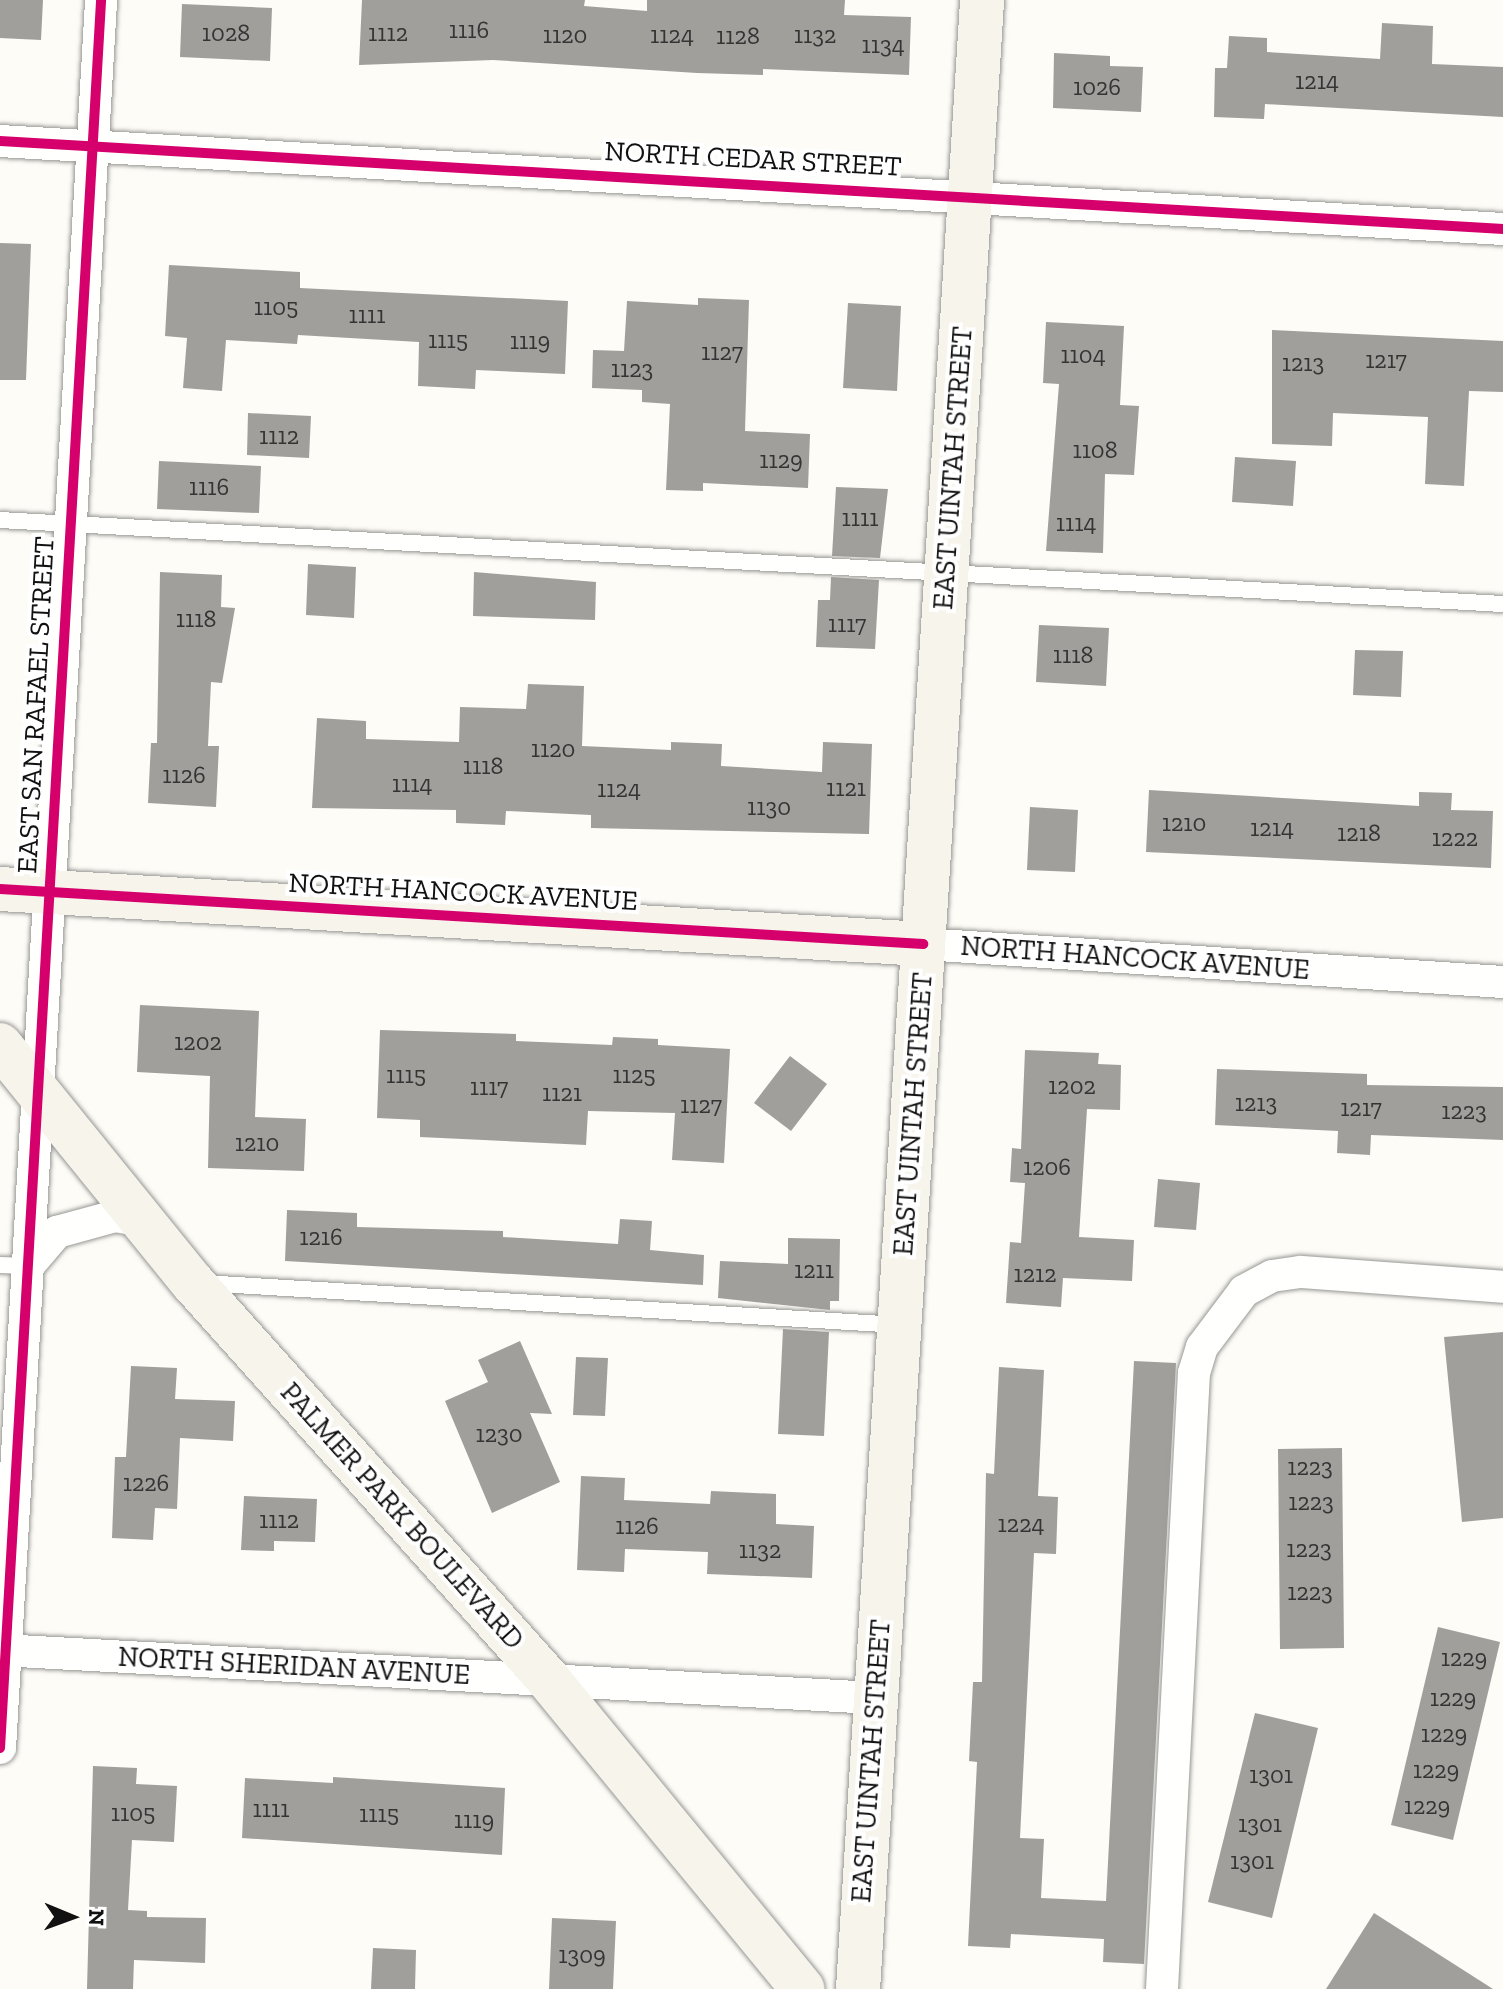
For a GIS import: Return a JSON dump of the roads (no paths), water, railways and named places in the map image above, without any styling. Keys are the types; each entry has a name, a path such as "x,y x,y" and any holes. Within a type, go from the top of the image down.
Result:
{"main road":[{"name":"EAST UINTAH STREET","path":"858,1989 982,0"},
{"name":"NORTH HANCOCK AVENUE","path":"0,889 923,944"},
{"name":"PALMER PARK BOULEVARD","path":"0,1045 193,1283 548,1679 803,1989"}],"street":[{"name":"EAST SAN RAFAEL STREET","path":"0,1748 14,1265 38,1095 101,0"},
{"name":"NORTH CEDAR STREET","path":"0,141 1503,229"},
{"name":"NORTH HANCOCK AVENUE","path":"923,944 1503,982"},
{"path":"14,1265 57,1232 115,1216 144,1221"},
{"path":"1162,1989 1193,1389 1202,1347 1244,1291 1272,1276 1301,1272 1503,1287"},
{"name":"NORTH SHERIDAN AVENUE","path":"2,1650 876,1698"}],"lane":[{"path":"0,520 1503,604"},
{"path":"193,1283 900,1325"}]}
